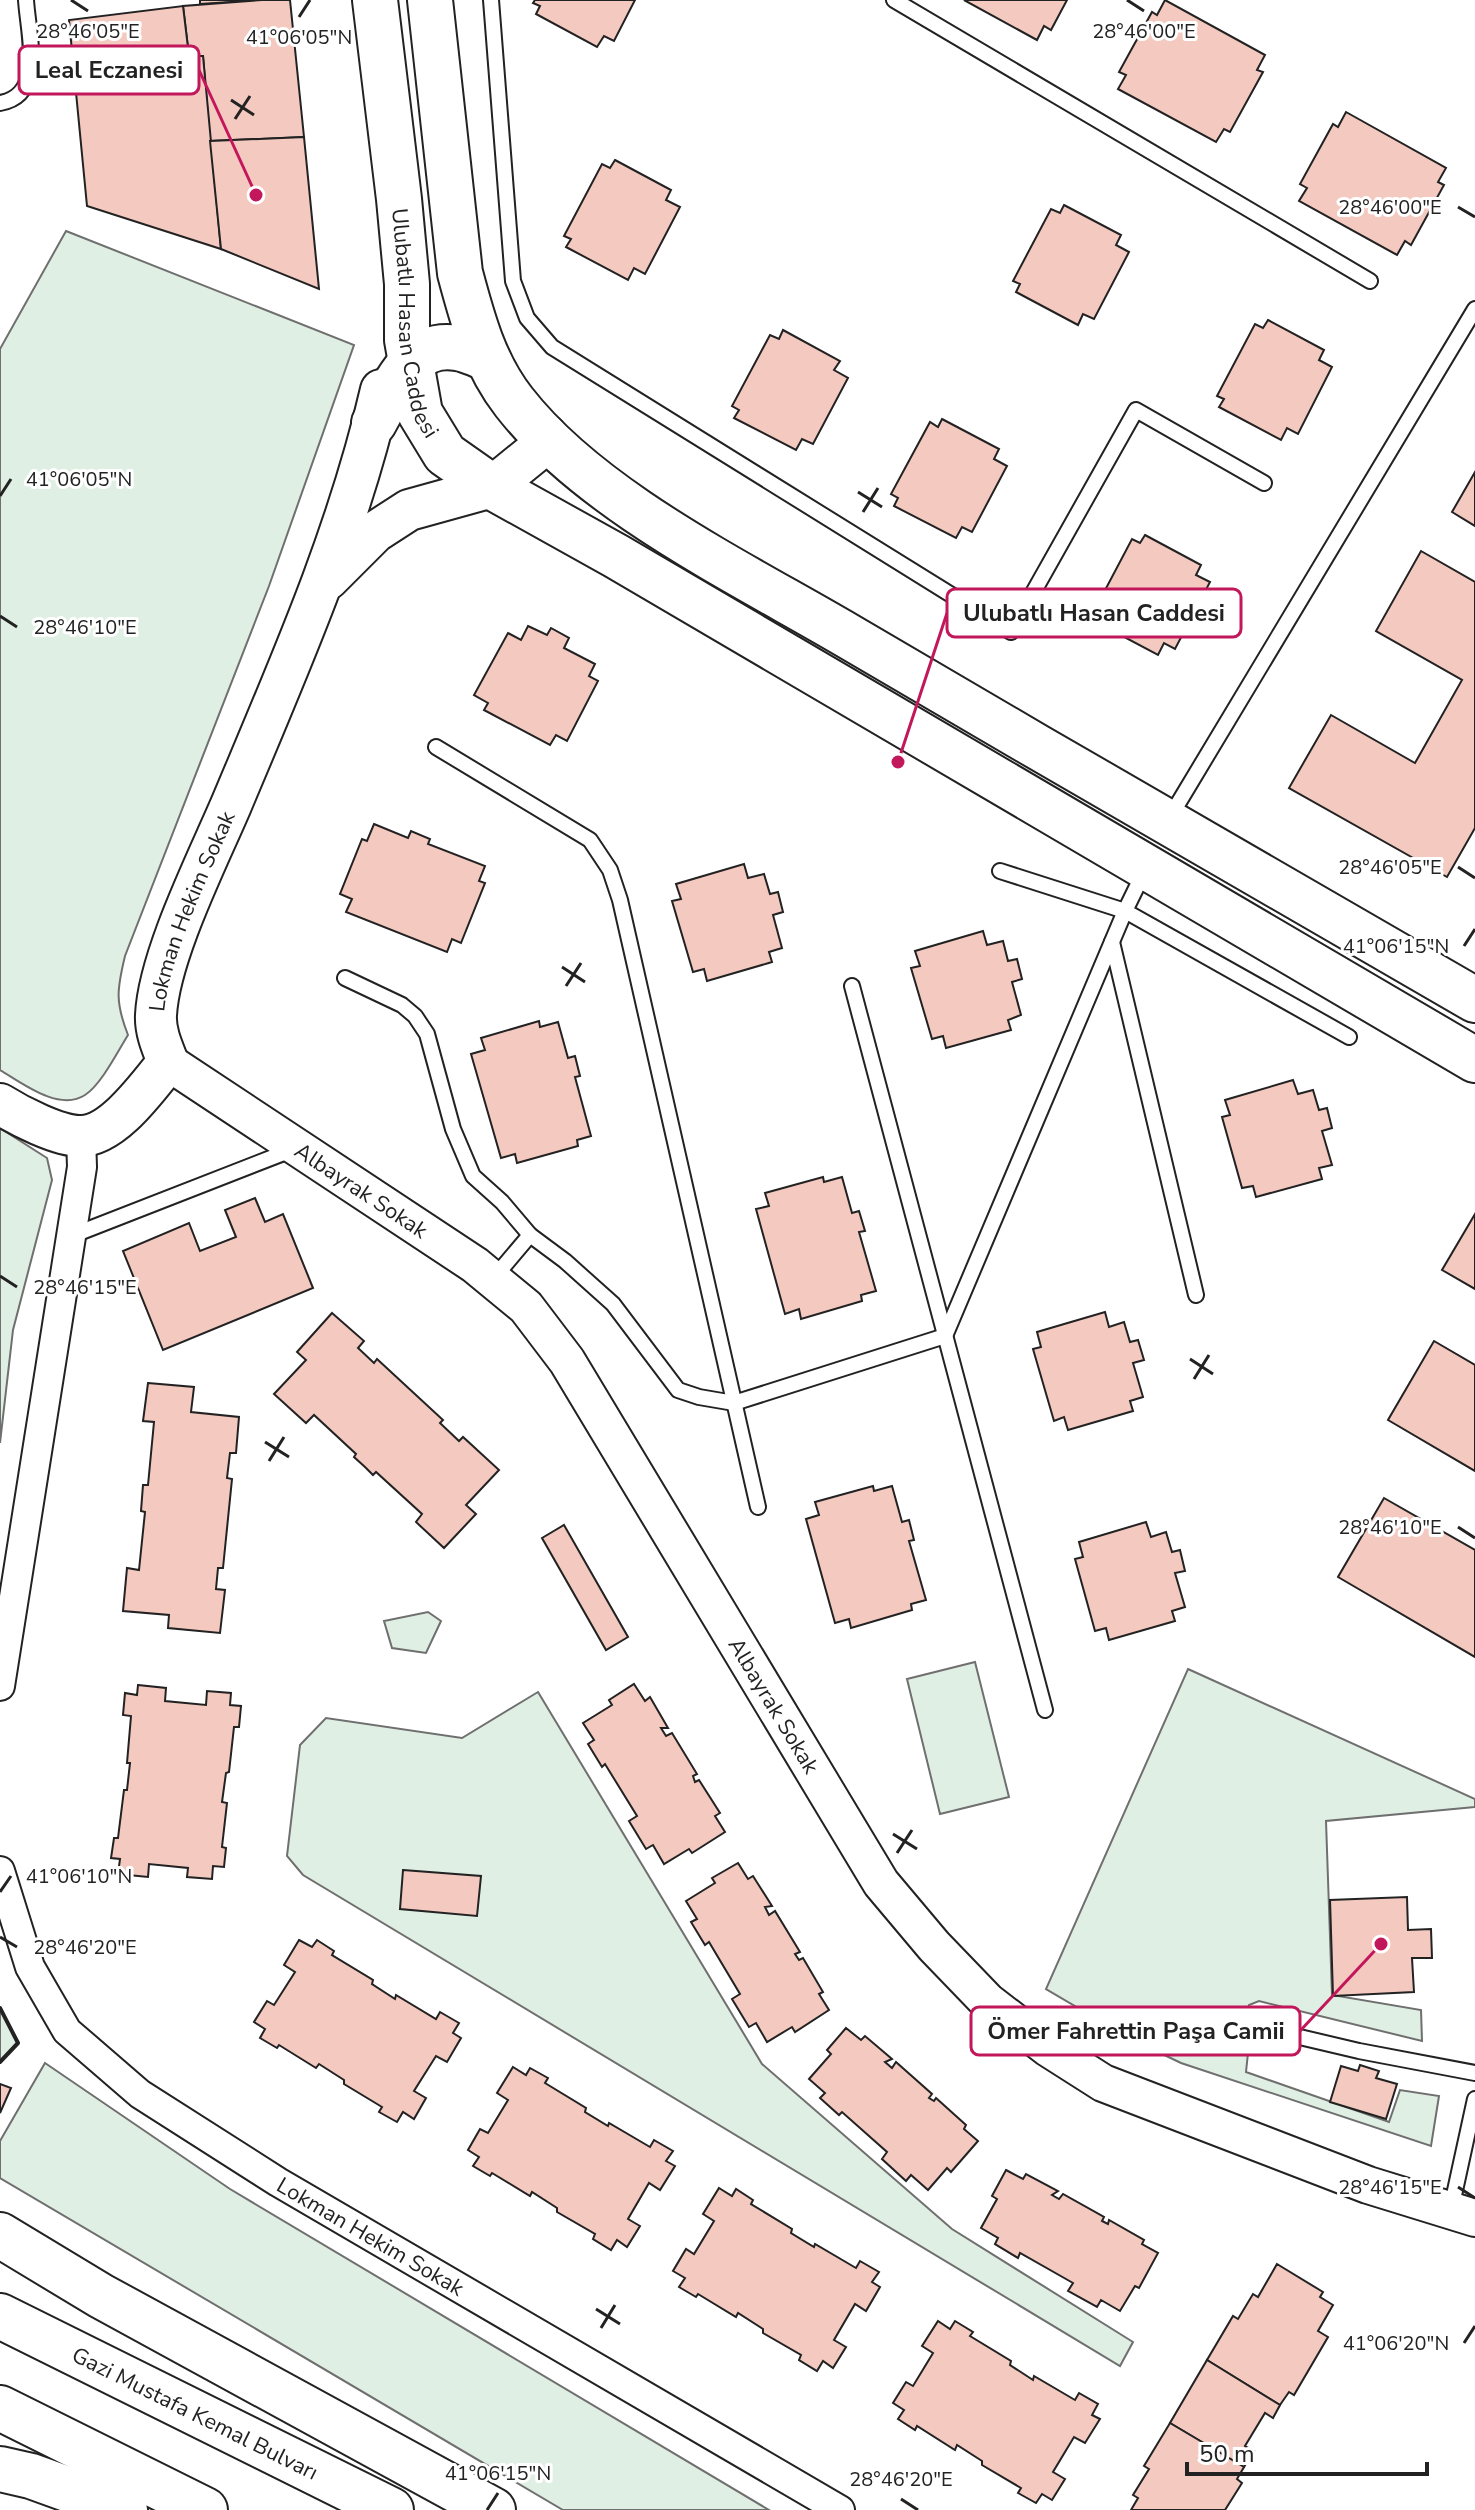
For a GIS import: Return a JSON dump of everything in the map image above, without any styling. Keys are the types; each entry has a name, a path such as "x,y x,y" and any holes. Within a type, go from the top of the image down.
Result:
{"main road":[{"name":"Ulubatlı Hasan Caddesi","path":"375,0 407,284 407,340 420,413 445,454 492,487 616,556 1475,1060"},
{"path":"430,0 460,273 474,326 487,358 514,402 546,435 612,493 679,536 1039,749 1475,1000"},
{"name":"Lokman Hekim Sokak","path":"168,1062 156,1017 172,947 323,585 374,423 407,284"},
{"path":"374,423 411,359 430,348 456,348 487,358"},
{"path":"323,585 375,532 409,510 492,487 540,448 546,435"},
{"path":"0,1104 29,1122 81,1137 105,1129 137,1101 168,1062"},
{"path":"0,2235 101,2296"},
{"path":"0,2246 101,2296 493,2510"},
{"name":"Gazi Mustafa Kemal Bulvarı","path":"0,2316 391,2510"},
{"path":"0,2408 205,2510"},
{"path":"0,2469 31,2476 125,2510"}],"street":[{"name":"Albayrak Sokak","path":"168,1062 475,1265 526,1307 567,1361 881,1883 934,1946 987,2001 1048,2048 1103,2083 1368,2185 1463,2214"},
{"path":"0,1686 82,1167 81,1137"},
{"name":"Lokman Hekim Sokak","path":"0,1871 30,1967 67,2031 140,2094 278,2182 840,2510"}],"lane":[{"path":"0,103 14,100 27,88 31,72 26,0"},
{"path":"491,0 513,281 527,318 552,347 1011,632 1136,410 1264,483"},
{"path":"894,0 1370,281"},
{"path":"1168,821 1475,309"},
{"path":"436,747 590,840 610,870 620,900 758,1507"},
{"path":"345,978 402,1005 415,1016 427,1034 453,1129 473,1176 502,1202 530,1235 613,1304 678,1390 734,1403 945,1336 1125,911 1147,866"},
{"path":"1000,871 1125,911 1349,1037"},
{"path":"1112,942 1196,1295"},
{"path":"852,986 1045,1710"},
{"path":"71,1236 297,1148"},
{"path":"492,1280 530,1235"},
{"path":"1274,2031 1475,2073"},
{"path":"1463,2214 1475,2099"}],"green space":[{"path":"66,231 354,345 269,586 125,956 119,996 128,1035 91,1090 75,1099 64,1100 41,1094 0,1070 0,349"},
{"path":"0,1128 47,1158 52,1180 13,1330 0,1443"},
{"path":"428,1612 441,1621 426,1653 392,1648 384,1621"},
{"path":"975,1662 1009,1797 940,1814 907,1679"},
{"path":"1188,1669 1475,1799 1475,1807 1326,1821 1332,1995 1421,2010 1422,2041 1259,2001 1249,2005 1244,2020 1248,2053 1246,2072 1389,2122 1400,2090 1439,2096 1431,2146 1181,2063 1131,2039 1046,1989"},
{"path":"538,1692 762,2064 952,2229 1133,2342 1120,2366 303,1875 287,1856 300,1745 326,1718 462,1738"},
{"path":"0,2008 18,2043 0,2062"},
{"path":"45,2063 230,2189 769,2510 563,2510 0,2178 0,2141"}],"building":[{"path":"200,0 262,0 200,4"},
{"path":"290,0 304,137 210,141 203,56 189,56 183,6"},
{"path":"535,0 635,0 614,41 604,36 597,47 536,14 540,6 533,3"},
{"path":"964,0 1067,0 1051,30 1044,26 1037,40"},
{"path":"1165,0 1265,55 1257,70 1263,72 1230,132 1224,129 1216,142 1118,89 1126,75 1119,72 1152,12 1157,15"},
{"path":"183,6 189,56 203,56 221,249 87,206 69,20"},
{"path":"1346,112 1446,168 1438,182 1444,185 1411,245 1405,241 1397,255 1299,201 1307,188 1300,184 1333,124 1338,127"},
{"path":"304,137 319,289 221,249 210,141"},
{"path":"615,160 671,190 666,200 680,207 645,274 634,268 628,280 566,247 571,239 564,236 602,164 610,168"},
{"path":"1064,205 1121,235 1116,245 1129,252 1094,319 1083,314 1078,325 1016,292 1020,284 1013,281 1051,209 1060,213"},
{"path":"1268,320 1324,350 1319,360 1332,367 1298,434 1287,428 1281,440 1219,407 1224,399 1217,396 1255,324 1263,328"},
{"path":"783,330 840,361 834,370 848,378 813,444 802,439 796,450 734,418 739,410 732,406 770,335 779,339"},
{"path":"942,419 999,449 994,459 1007,466 972,532 962,527 956,538 894,506 898,498 891,494 930,422 938,427"},
{"path":"1475,472 1475,526 1452,512"},
{"path":"1145,535 1201,565 1196,575 1210,582 1175,649 1164,643 1158,655 1096,622 1101,614 1094,611 1132,539 1140,543"},
{"path":"1421,551 1475,582 1475,828 1447,877 1289,788 1331,715 1415,763 1462,680 1376,631"},
{"path":"528,626 547,635 551,628 569,638 564,648 595,664 589,676 598,681 567,741 556,735 550,745 484,710 488,703 474,695 508,633 521,640"},
{"path":"374,824 408,838 411,831 430,839 428,844 485,866 479,881 485,883 461,943 452,939 447,952 346,912 352,899 340,894 362,839 367,841"},
{"path":"744,864 748,878 764,874 770,894 778,892 783,912 773,915 782,948 769,952 772,962 707,981 704,969 693,972 672,901 681,899 676,884"},
{"path":"983,931 987,945 1003,941 1008,961 1017,959 1022,979 1012,982 1021,1015 1008,1020 1011,1030 946,1048 943,1036 932,1039 911,968 920,966 915,951"},
{"path":"539,1021 540,1027 558,1022 568,1058 575,1056 580,1076 575,1077 591,1136 577,1140 578,1146 517,1163 515,1154 501,1158 471,1054 485,1050 481,1038"},
{"path":"1293,1080 1298,1094 1313,1090 1319,1110 1327,1108 1332,1128 1322,1131 1332,1165 1319,1168 1322,1179 1256,1197 1253,1186 1242,1188 1222,1117 1230,1115 1225,1100"},
{"path":"823,1177 824,1182 842,1177 852,1213 859,1211 865,1231 859,1232 876,1291 861,1295 862,1301 801,1319 799,1309 785,1314 756,1209 769,1206 765,1193"},
{"path":"255,1198 265,1222 283,1214 313,1288 163,1350 123,1251 189,1223 200,1251 236,1237 225,1210"},
{"path":"1475,1214 1475,1289 1442,1270"},
{"path":"1105,1312 1109,1327 1124,1322 1130,1342 1138,1340 1144,1360 1133,1363 1143,1397 1130,1401 1133,1411 1068,1430 1064,1417 1054,1421 1033,1349 1041,1347 1037,1332"},
{"path":"332,1313 364,1341 358,1348 374,1363 377,1359 443,1420 440,1423 459,1441 463,1437 499,1470 466,1505 476,1514 444,1548 416,1522 422,1514 376,1472 373,1475 354,1457 356,1454 314,1415 306,1423 274,1394 306,1360 297,1352"},
{"path":"1434,1341 1475,1365 1475,1471 1388,1420"},
{"path":"148,1383 194,1387 191,1412 239,1417 236,1453 230,1453 227,1478 232,1479 223,1568 218,1568 216,1589 225,1590 220,1633 168,1628 169,1615 123,1611 127,1568 139,1570 145,1512 141,1511 143,1485 148,1485 154,1422 143,1421"},
{"path":"873,1486 874,1491 892,1486 902,1522 909,1520 914,1540 909,1541 926,1600 911,1604 912,1610 851,1628 849,1619 835,1623 806,1519 819,1515 815,1502"},
{"path":"1384,1498 1475,1550 1475,1657 1338,1577"},
{"path":"1146,1522 1151,1537 1166,1532 1172,1552 1180,1550 1185,1571 1175,1573 1185,1607 1172,1611 1175,1621 1109,1640 1106,1628 1095,1631 1075,1559 1083,1557 1079,1542"},
{"path":"564,1525 628,1637 606,1650 542,1538"},
{"path":"634,1684 645,1701 650,1697 668,1728 661,1728 666,1736 672,1733 697,1774 693,1776 695,1782 699,1780 720,1813 715,1816 725,1832 692,1853 689,1849 664,1864 653,1845 646,1849 629,1821 637,1816 605,1764 602,1767 588,1744 594,1740 583,1723 612,1705 609,1700"},
{"path":"138,1685 166,1688 165,1701 206,1705 207,1691 231,1693 230,1705 241,1706 239,1727 234,1727 222,1802 227,1803 222,1847 226,1848 224,1867 213,1866 212,1879 187,1877 188,1868 149,1864 148,1877 118,1874 120,1859 111,1858 114,1838 118,1838 130,1763 127,1763 131,1716 123,1715 125,1693 137,1695"},
{"path":"738,1863 748,1879 753,1876 772,1906 765,1907 769,1915 775,1911 800,1952 795,1954 799,1960 803,1958 823,1992 819,1994 829,2010 795,2032 792,2027 767,2042 756,2023 749,2027 732,1999 740,1994 709,1942 705,1945 691,1922 697,1919 686,1901 715,1883 712,1878"},
{"path":"403,1870 481,1876 477,1916 400,1909"},
{"path":"1407,1897 1408,1930 1431,1929 1432,1958 1412,1958 1414,1992 1333,1996 1330,1900"},
{"path":"299,1940 312,1947 317,1940 334,1951 332,1955 373,1980 372,1984 395,1999 396,1995 436,2019 440,2012 459,2023 453,2033 461,2038 447,2062 436,2056 414,2091 426,2098 414,2119 403,2112 397,2122 379,2112 382,2107 344,2084 344,2080 319,2064 316,2068 279,2045 277,2048 260,2038 265,2029 254,2022 267,2001 274,2005 295,1972 284,1965"},
{"path":"846,2028 861,2040 865,2036 892,2059 885,2062 892,2068 896,2062 932,2094 929,2098 934,2101 936,2098 966,2125 964,2129 978,2141 951,2172 947,2168 928,2190 911,2175 906,2181 882,2159 887,2152 842,2112 839,2115 820,2098 825,2093 809,2079 831,2054 827,2050"},
{"path":"1360,2065 1379,2071 1376,2078 1397,2084 1386,2119 1330,2102 1341,2066 1358,2071"},
{"path":"513,2067 526,2075 530,2068 548,2078 545,2083 586,2108 585,2112 608,2126 609,2123 650,2147 654,2140 673,2151 666,2161 675,2166 660,2190 649,2183 628,2219 640,2226 627,2247 617,2240 611,2250 593,2239 595,2234 557,2212 557,2208 532,2192 530,2196 492,2173 490,2176 473,2166 479,2157 468,2150 480,2129 488,2133 508,2100 497,2093"},
{"path":"0,2084 11,2088 0,2113"},
{"path":"1006,2170 1023,2179 1026,2174 1058,2191 1052,2195 1059,2199 1063,2194 1104,2217 1102,2221 1108,2224 1109,2220 1144,2240 1142,2244 1158,2253 1139,2288 1135,2286 1120,2311 1101,2300 1097,2307 1068,2291 1073,2283 1020,2253 1018,2258 995,2244 998,2238 981,2228 997,2199 992,2196"},
{"path":"719,2188 732,2196 736,2189 753,2200 751,2204 792,2229 791,2233 814,2247 815,2244 856,2268 860,2261 879,2272 872,2282 880,2287 866,2311 855,2304 834,2340 846,2347 833,2368 823,2361 817,2371 799,2360 801,2355 763,2333 763,2329 738,2313 736,2317 698,2294 696,2297 679,2287 685,2278 673,2271 686,2249 694,2254 714,2221 703,2214"},
{"path":"1277,2264 1323,2292 1320,2297 1333,2305 1318,2331 1328,2337 1294,2395 1289,2392 1280,2405 1207,2360 1233,2316 1238,2319 1253,2294 1258,2297"},
{"path":"938,2321 950,2329 955,2321 973,2332 970,2336 1011,2361 1010,2365 1033,2380 1034,2376 1075,2400 1079,2393 1098,2404 1092,2415 1100,2419 1085,2443 1074,2437 1053,2472 1065,2479 1052,2500 1042,2494 1036,2503 1018,2493 1021,2488 982,2465 982,2461 957,2445 955,2450 917,2426 915,2430 898,2419 904,2410 893,2403 906,2382 913,2386 933,2353 922,2346"},
{"path":"1207,2360 1280,2405 1273,2418 1265,2413 1245,2446 1254,2451 1244,2467 1170,2423"},
{"path":"1170,2423 1244,2467 1237,2479 1242,2483 1225,2510 1131,2510 1138,2498 1133,2495 1149,2469 1144,2466"}],"wall":[{"path":"0,2008 18,2043 0,2062"}],"place":[{"name":"Leal Eczanesi","path":"256,195"},
{"name":"Ulubatlı Hasan Caddesi","path":"898,762"},
{"name":"Ömer Fahrettin Paşa Camii","path":"1381,1944"}]}
